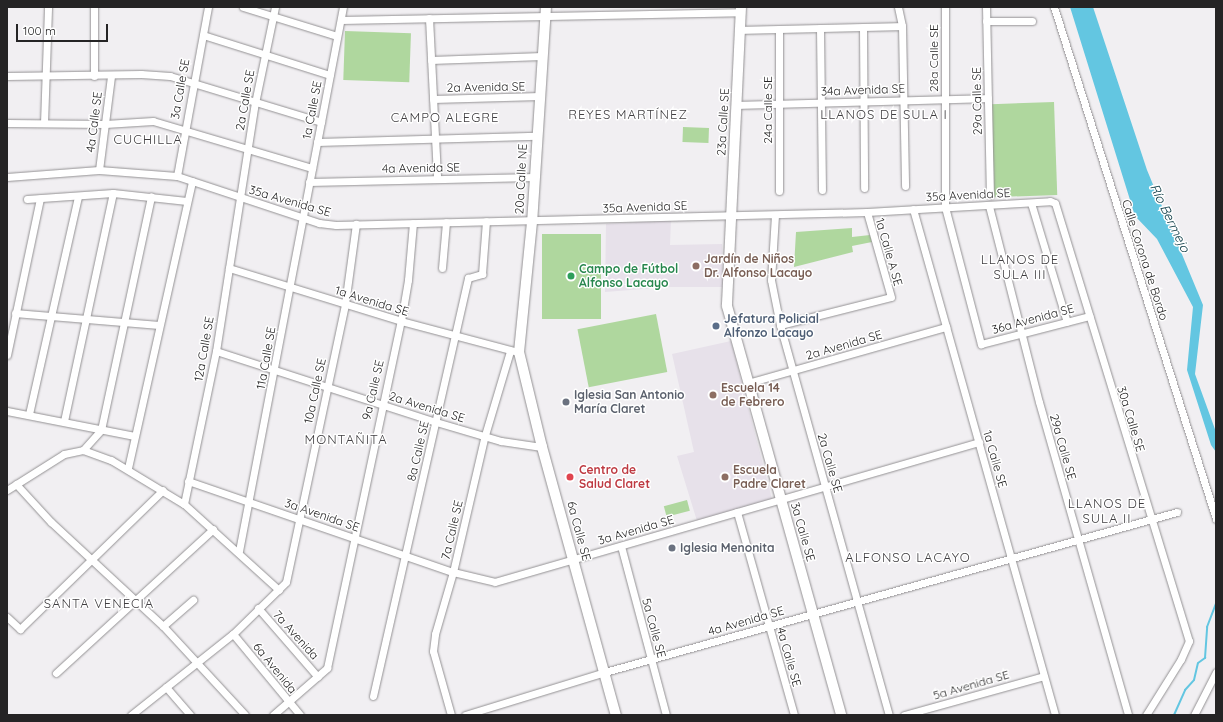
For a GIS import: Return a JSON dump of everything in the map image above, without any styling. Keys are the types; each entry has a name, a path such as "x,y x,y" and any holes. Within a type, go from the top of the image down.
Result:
{"street":[{"path":"44,123 47,76 48,7"},
{"name":"4a Calle SE","path":"94,7 94,76"},
{"name":"3a Calle SE","path":"178,176 208,7"},
{"path":"243,7 337,36"},
{"name":"2a Calle SE","path":"239,197 264,54 272,16 276,7"},
{"name":"1a Calle SE","path":"302,217 343,7"},
{"path":"898,7 902,26 905,186"},
{"name":"28a Calle SE","path":"945,7 945,207 982,344"},
{"name":"29a Calle SE","path":"986,7 990,195"},
{"name":"Calle Corona de Bordo","path":"1054,7 1216,519"},
{"path":"341,20 429,18 546,11 741,10"},
{"name":"23a Calle SE","path":"731,215 738,105 741,10"},
{"name":"20a Calle NE","path":"515,352 532,222 546,11"},
{"path":"429,18 437,178"},
{"path":"986,21 1032,20"},
{"path":"740,30 902,26"},
{"path":"863,27 864,188"},
{"path":"820,28 822,190"},
{"name":"24a Calle SE","path":"779,29 779,191"},
{"path":"203,35 330,75"},
{"path":"431,60 542,56"},
{"path":"7,76 111,76 141,74 195,82 255,103 321,122"},
{"name":"4a Calle SE","path":"99,170 111,76"},
{"name":"2a Avenida SE","path":"433,99 540,96"},
{"name":"34a Avenida SE","path":"738,105 988,98"},
{"path":"7,123 105,124 153,122 186,129 248,150 312,168"},
{"path":"317,142 537,136"},
{"name":"35a Avenida SE","path":"7,177 99,170 178,176 318,223 356,224 486,221 532,222 731,215 775,215 989,206 1050,201 1055,203"},
{"name":"4a Avenida SE","path":"309,182 534,177"},
{"path":"128,468 192,180"},
{"path":"26,199 113,193 187,201"},
{"path":"64,421 113,193"},
{"path":"28,414 78,196"},
{"path":"83,450 101,430 122,322 151,196"},
{"name":"12a Calle SE","path":"184,504 216,350 239,197"},
{"path":"7,355 40,198"},
{"path":"1031,203 1067,322"},
{"name":"30a Calle SE","path":"1055,203 1189,641 1181,659 1146,715"},
{"name":"29a Calle SE","path":"989,206 1021,334 1128,715"},
{"name":"1a Calle SE","path":"912,209 1012,558 1055,715"},
{"name":"1a Calle A SE","path":"780,326 891,297 867,212"},
{"name":"3a Calle SE","path":"731,215 727,306 841,715"},
{"name":"2a Calle SE","path":"775,215 771,280 780,326 791,371 826,486 889,715"},
{"name":"11a Calle SE","path":"239,551 250,502 275,370 302,217"},
{"name":"8a Calle SE","path":"373,696 457,336 468,278 482,274 486,221"},
{"path":"442,268 446,222"},
{"name":"9a Calle SE","path":"273,715 327,668 381,404 401,321 408,280 413,223"},
{"name":"10a Calle SE","path":"136,714 166,687 233,634 258,608 279,590 289,574 344,304 356,224"},
{"name":"1a Avenida SE","path":"229,268 401,321 515,352"},
{"path":"15,313 159,325"},
{"name":"36a Avenida SE","path":"982,344 1089,316"},
{"name":"2a Avenida SE","path":"748,383 946,327"},
{"name":"2a Avenida SE","path":"216,350 436,422 485,435 501,441 542,448"},
{"name":"7a Calle SE","path":"450,715 433,651 435,634 453,572 485,435 515,352"},
{"name":"6a Calle SE","path":"515,352 616,715"},
{"path":"7,411 135,436"},
{"name":"3a Avenida SE","path":"188,481 453,572 495,582 979,442"},
{"path":"7,490 64,454 83,450 111,460 128,468 184,504 239,551 279,590"},
{"path":"16,484 51,522 163,626 245,715"},
{"path":"7,617 20,629 163,490"},
{"name":"4a Calle SE","path":"737,512 794,715"},
{"name":"4a Avenida SE","path":"465,715 605,672 1177,512"},
{"path":"56,673 213,529"},
{"name":"5a Calle SE","path":"621,546 666,715"},
{"path":"163,626 193,600"},
{"name":"7a Avenida","path":"258,608 318,677"},
{"name":"6a Avenida","path":"233,634 300,715"},
{"path":"1194,715 1216,672"},
{"name":"5a Avenida SE","path":"904,715 1044,676"},
{"path":"166,687 190,715"}],"shaded area":[{"path":"671,220 670,245 722,244 723,287 668,287 605,292 606,224"},
{"path":"731,341 772,499 697,521 677,456 694,452 672,354"}],"green space":[{"path":"345,31 411,33 409,82 343,80"},
{"path":"1054,102 1057,195 994,197 991,104"},
{"path":"683,127 709,128 708,143 682,142"},
{"path":"852,228 852,237 870,235 872,242 852,246 853,252 794,267 796,232"},
{"name":"Campo de Fútbol Alfonso Lacayo","path":"542,234 601,234 601,319 542,319"},
{"path":"656,314 667,372 589,387 577,329"},
{"path":"687,500 690,511 667,517 664,506"}],"water":[{"path":"1070,7 1093,7 1147,170 1203,305 1195,374 1216,432 1216,452 1211,445 1187,370 1193,307 1157,239 1135,216"}],"waterway":[{"path":"1174,715 1185,690 1194,680 1198,663 1205,658 1207,627 1216,603"}],"place":[{"name":"Jardín de Niños Dr. Alfonso Lacayo","path":"696,266"},
{"name":"Campo de Fútbol Alfonso Lacayo","path":"571,276"},
{"name":"Jefatura Policial Alfonzo Lacayo","path":"716,326"},
{"name":"Escuela 14 de Febrero","path":"713,395"},
{"name":"Iglesia San Antonio María Claret","path":"566,402"},
{"name":"Centro de Salud Claret","path":"570,477"},
{"name":"Escuela Padre Claret","path":"725,477"},
{"name":"Iglesia Menonita","path":"672,548"}],"district":[{"name":"REYES MARTÍNEZ","path":"628,114"},
{"name":"LLANOS DE SULA I","path":"884,114"},
{"name":"CAMPO ALEGRE","path":"445,117"},
{"name":"CUCHILLA","path":"148,139"},
{"name":"LLANOS DE SULA III","path":"1020,268"},
{"name":"MONTAÑITA","path":"346,439"},
{"name":"LLANOS DE SULA II","path":"1107,512"},
{"name":"ALFONSO LACAYO","path":"908,557"},
{"name":"SANTA VENECIA","path":"99,603"}],"water label":[{"name":"Río Bermejo","path":"1170,218"}]}
